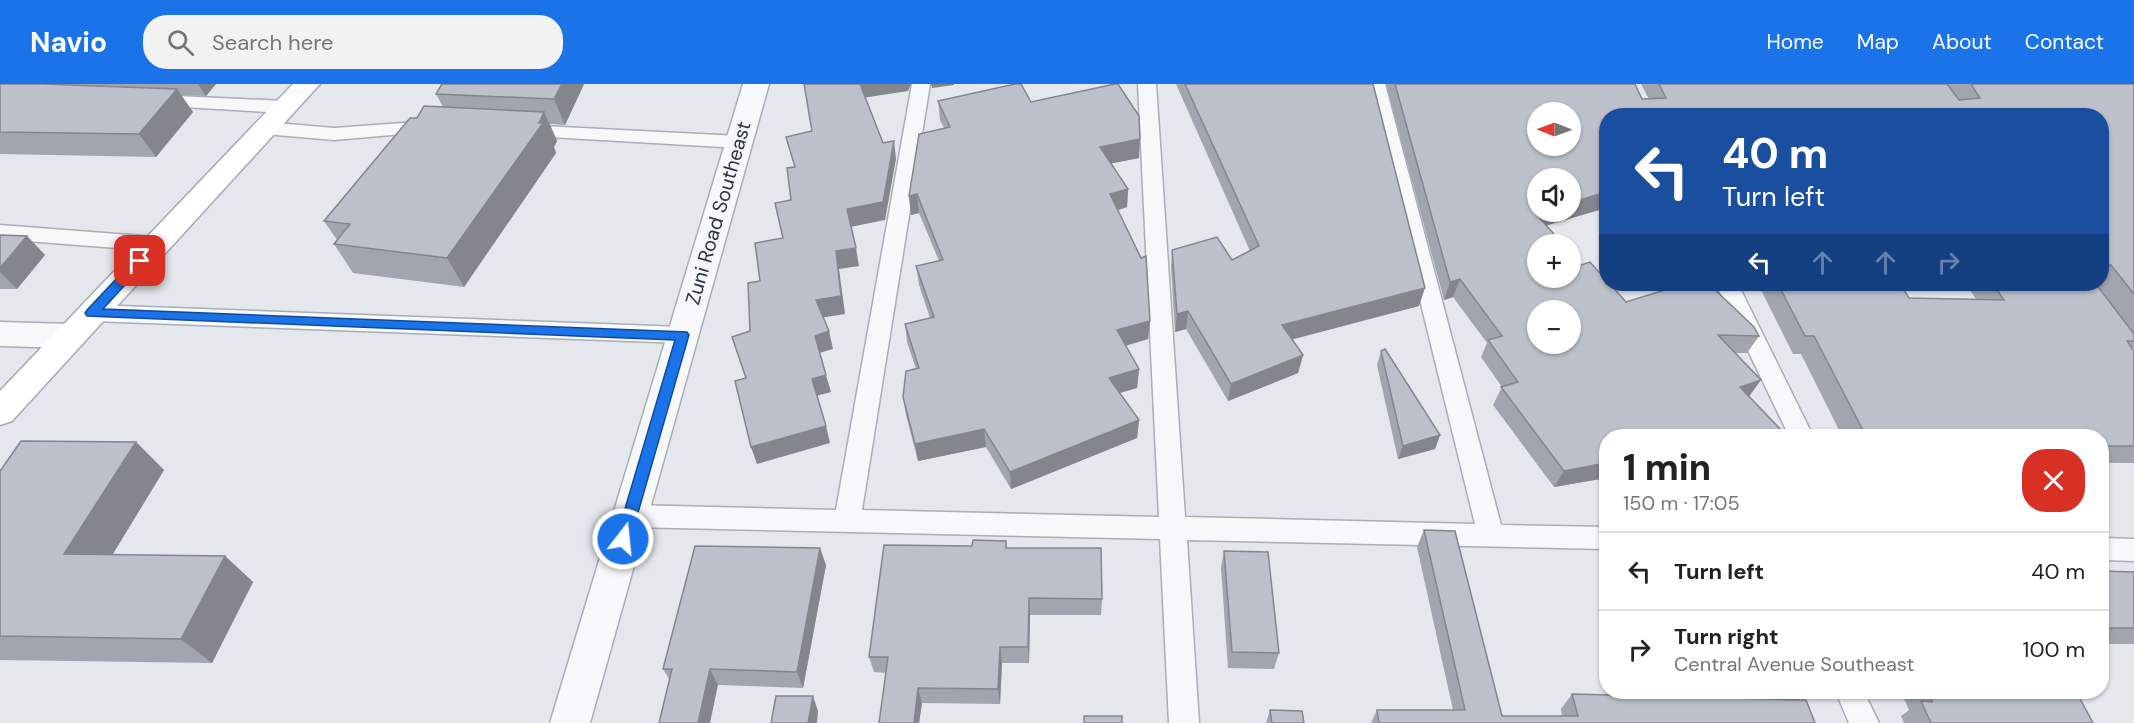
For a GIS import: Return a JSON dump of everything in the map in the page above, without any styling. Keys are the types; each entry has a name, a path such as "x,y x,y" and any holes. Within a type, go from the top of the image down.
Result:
{"main road":[{"path":"0,412 307,84"}],"street":[{"name":"Zuni Road Southeast","path":"570,723 756,84"},
{"path":"0,334 70,336"}],"lane":[{"path":"848,521 921,84"},
{"path":"1147,84 1184,723"},
{"path":"1376,84 1491,536"},
{"path":"143,101 285,107"},
{"path":"265,128 334,134 452,127"},
{"path":"498,130 739,142"},
{"path":"0,232 156,244"},
{"path":"1730,291 1798,429"},
{"path":"92,313 683,335"},
{"path":"630,516 1599,538"},
{"path":"2109,549 2134,550"},
{"path":"1853,699 1864,723"}],"building":[{"path":"0,84 177,89 139,134 0,132"},
{"path":"442,84 562,84 554,99 436,94"},
{"path":"804,84 860,84 883,143 894,141 883,202 847,209 856,248 836,251 841,296 816,300 829,331 815,336 826,375 812,379 826,426 751,447 735,381 746,378 732,337 750,331 748,283 760,281 755,243 783,238 775,203 791,200 787,168 795,167 786,137 812,131"},
{"path":"1021,84 1031,102 1118,84 1139,116 1140,139 1100,147 1128,189 1110,194 1141,258 1146,256 1150,321 1117,330 1139,369 1109,378 1139,420 1010,472 984,429 915,444 903,397 906,371 919,368 905,324 934,317 916,266 943,260 917,194 909,196 919,134 950,127 938,101"},
{"path":"1185,84 1373,84 1425,288 1282,325 1303,355 1231,384 1188,311 1177,314 1172,250 1217,237 1232,260 1259,246"},
{"path":"1395,84 1635,84 1642,99 1666,98 1659,84 1947,84 1959,100 1980,98 1971,84 2134,84 2134,294 2109,265 2109,108 1599,108 1599,194 1581,200 1581,168 1527,168 1527,222 1543,222 1554,234 1527,234 1527,288 1581,288 1581,265 1590,262 1599,272 1599,291 1616,291 1626,302 1661,291 1716,291 1754,327 1759,336 1718,335 1761,380 1740,387 1780,429 1599,429 1599,464 1564,471 1501,387 1518,382 1488,340 1502,336 1460,279 1450,282"},
{"path":"424,106 544,112 539,123 543,123 447,258 334,244 350,224 324,221 410,118 417,118"},
{"path":"0,235 27,236 0,268"},
{"path":"1782,291 1904,291 1909,298 2004,300 1998,291 2101,291 2134,334 2134,341 2127,341 2134,351 2134,446 2109,446 2109,429 1862,429 1814,336 1805,336"},
{"path":"1385,349 1440,435 1403,446 1381,351"},
{"path":"21,441 136,442 64,554 225,556 181,639 0,636 0,471"},
{"path":"1424,530 1455,531 1502,716 1578,716 1572,694 1599,695 1599,699 1806,700 1815,723 1379,723 1377,710 1465,710"},
{"path":"973,540 1006,541 1006,548 1101,548 1102,599 1029,598 1028,647 1000,647 998,689 918,688 914,723 879,723 888,657 869,657 884,545 972,546"},
{"path":"695,546 820,548 797,672 710,669 698,723 659,723 672,669 663,669"},
{"path":"1224,551 1268,552 1279,653 1232,652"},
{"path":"2109,571 2134,572 2134,628 2109,628"},
{"path":"776,696 813,696 808,723 771,723"},
{"path":"1931,699 2080,699 2093,723 1931,723 1921,701 1932,702"},
{"path":"1270,710 1302,711 1304,723 1272,723"},
{"path":"1084,716 1122,716 1122,723 1084,723"}],"route":[{"path":"140,261 92,313 683,335 623,539"}]}
